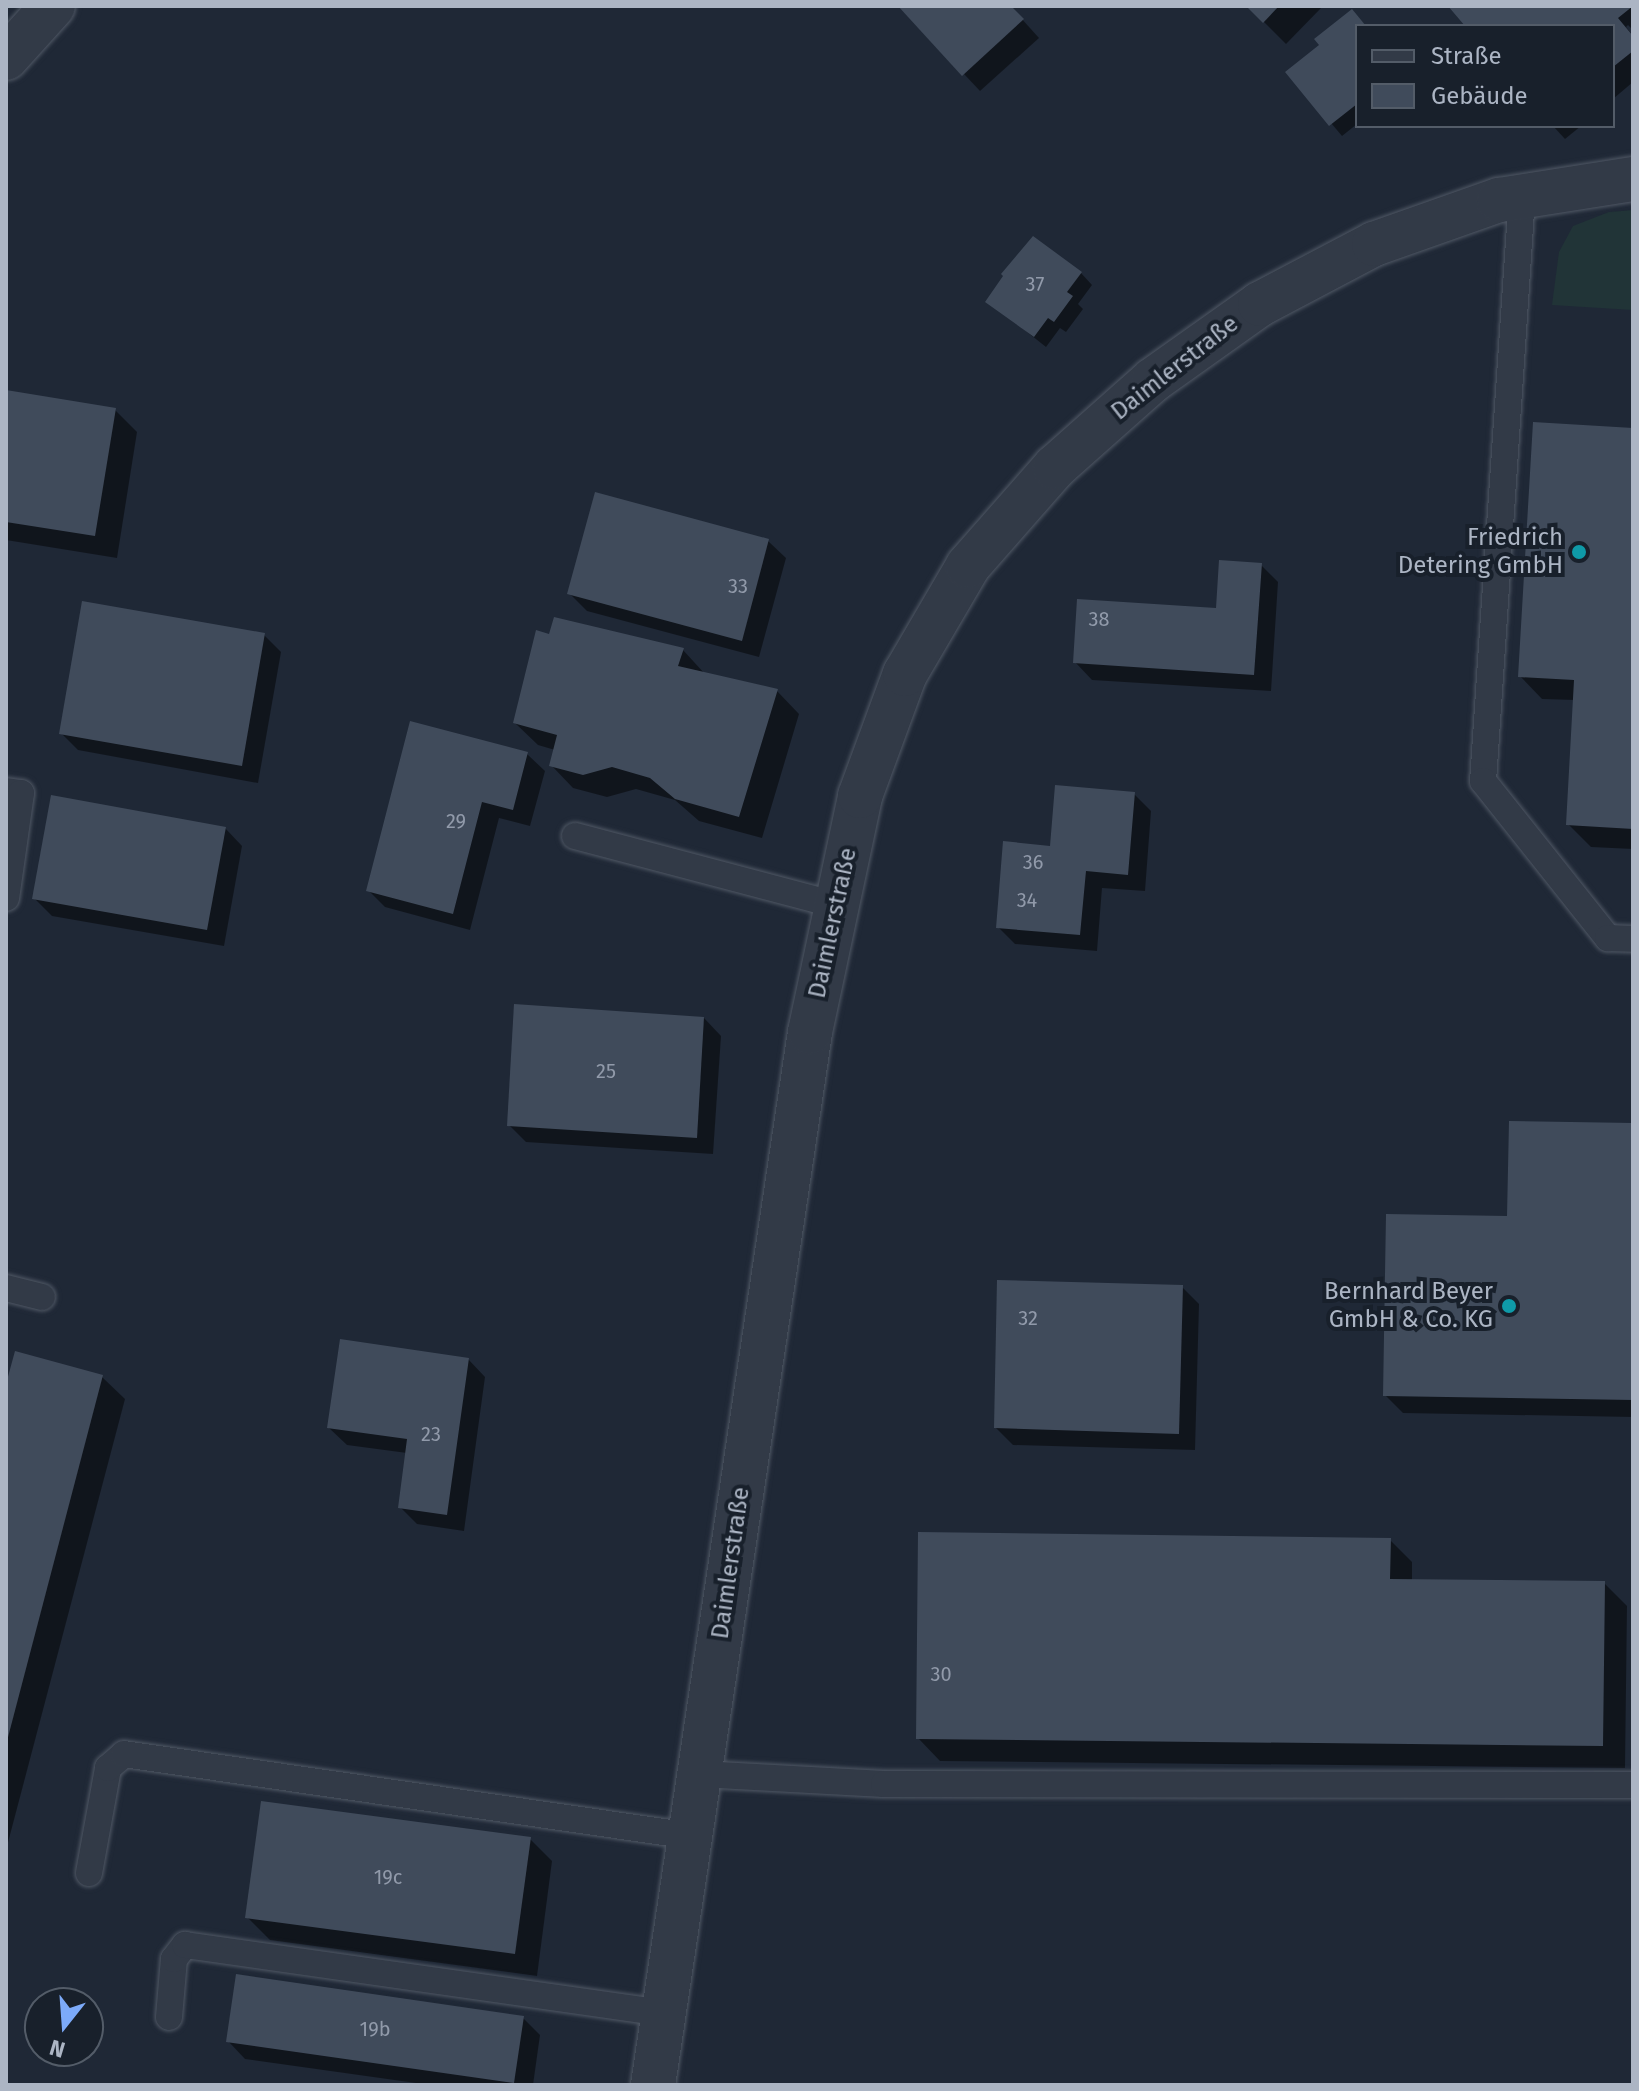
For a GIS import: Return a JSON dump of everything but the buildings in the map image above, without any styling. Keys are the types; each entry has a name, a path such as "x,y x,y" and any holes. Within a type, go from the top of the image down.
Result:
{"street":[{"path":"6,58 53,6"},
{"name":"Daimlerstraße","path":"653,2085 810,1032 860,796 905,674 968,566 1055,467 1153,380 1260,304 1374,244 1499,200 1633,179"}],"lane":[{"path":"1522,196 1483,781 1608,938 1633,939"},
{"path":"6,791 21,793 6,898"},
{"path":"575,836 836,905"},
{"path":"6,1288 42,1297"},
{"path":"89,1873 108,1768 124,1754 691,1836"},
{"path":"700,1774 884,1784 1633,1785"},
{"path":"169,2017 174,1959 185,1945 664,2013"}],"green space":[{"path":"1633,210 1633,310 1552,305 1559,252 1573,226 1609,212"}],"place":[{"name":"Friedrich Detering GmbH","path":"1579,552"},
{"name":"Bernhard Beyer GmbH & Co. KG","path":"1509,1306"}]}
